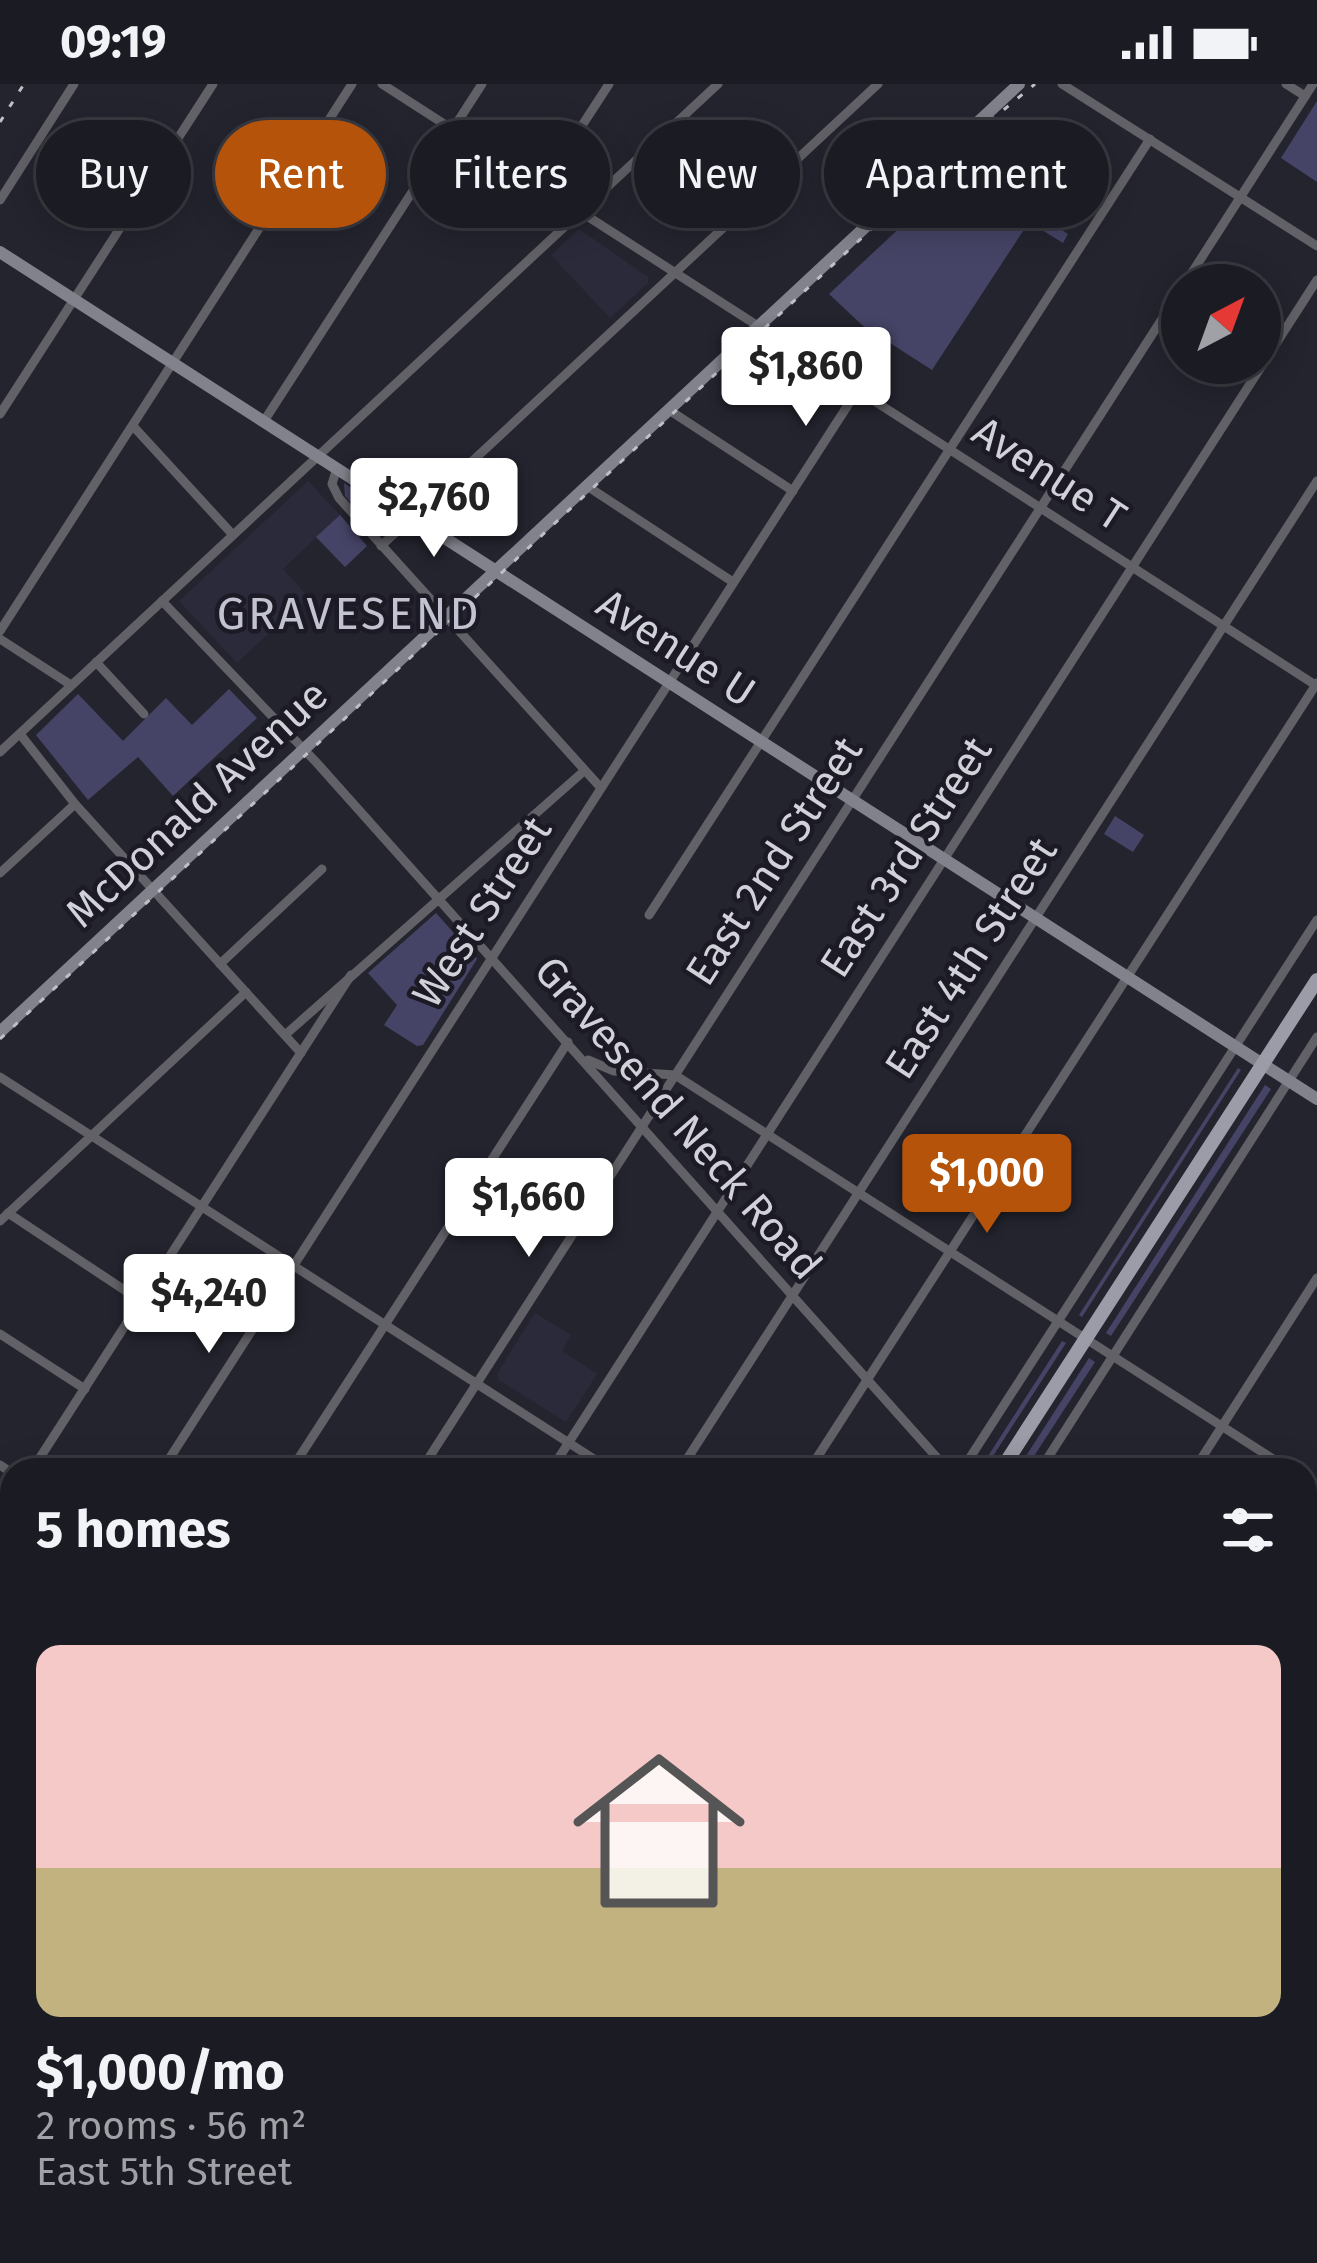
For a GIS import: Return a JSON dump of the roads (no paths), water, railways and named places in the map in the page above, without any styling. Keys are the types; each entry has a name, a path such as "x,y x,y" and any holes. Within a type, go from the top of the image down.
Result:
{"main road":[{"name":"McDonald Avenue","path":"0,1032 1019,84"},
{"name":"Avenue U","path":"0,252 1317,1099"},
{"path":"1009,1458 1317,980"}],"street":[{"path":"0,200 74,84"},
{"path":"0,414 213,84"},
{"path":"71,685 0,635 352,84"},
{"name":"Avenue T","path":"382,84 438,120"},
{"path":"458,120 482,84"},
{"path":"586,120 609,84"},
{"path":"610,184 718,84"},
{"path":"381,546 878,84"},
{"path":"1062,84 1317,247"},
{"path":"1286,84 1305,96"},
{"name":"East 2nd Street","path":"1197,264 1313,84"},
{"path":"649,915 1150,139"},
{"path":"264,421 410,194"},
{"path":"0,752 563,228"},
{"name":"Avenue T","path":"605,228 1316,684"},
{"name":"East 3rd Street","path":"559,1458 1317,280"},
{"name":"East 2nd Street","path":"429,1458 1161,320"},
{"name":"West Street","path":"170,1458 857,391"},
{"path":"669,410 793,491"},
{"path":"133,426 233,535"},
{"path":"337,468 332,484 339,498 601,788"},
{"name":"East 4th Street","path":"688,1458 1317,481"},
{"path":"587,486 734,582"},
{"name":"Gravesend Neck Road","path":"162,601 492,957 937,1458"},
{"path":"97,662 144,714"},
{"path":"817,1458 1316,684"},
{"path":"20,734 75,804 301,1053"},
{"path":"285,1035 584,771"},
{"path":"0,873 75,804"},
{"path":"220,964 322,869"},
{"path":"970,1458 1317,920"},
{"path":"40,1458 351,975"},
{"path":"141,1301 4,1217 246,992"},
{"path":"1048,1458 1317,1036"},
{"path":"299,1458 571,1046 604,1069 675,1075 1271,1458"},
{"path":"0,1077 592,1458"},
{"path":"1202,1458 1317,1278"},
{"path":"0,1334 85,1389"}],"railway":[{"path":"0,122 24,84"},
{"path":"0,1039 966,141 1035,84"}],"district":[{"name":"GRAVESEND","path":"349,614"}]}
